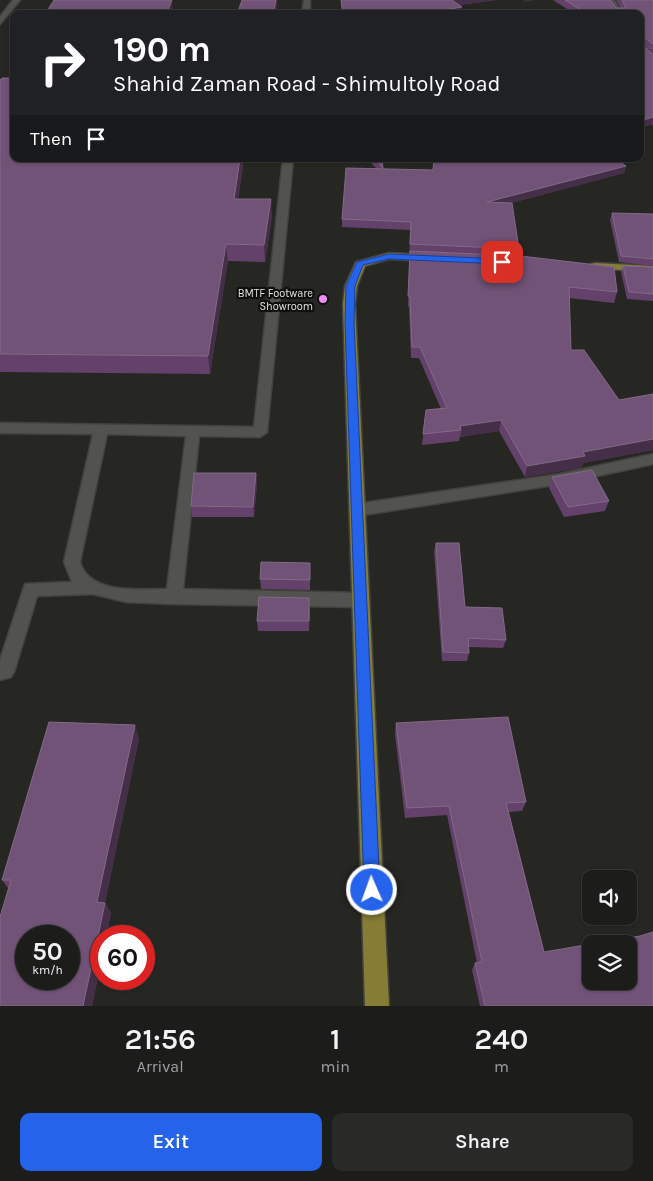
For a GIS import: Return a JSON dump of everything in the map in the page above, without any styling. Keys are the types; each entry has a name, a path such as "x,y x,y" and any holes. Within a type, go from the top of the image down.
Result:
{"main road":[{"path":"377,1006 349,304 354,274 360,264 389,256 447,259"},
{"path":"584,266 653,269"}],"street":[{"path":"0,22 17,0"},
{"path":"0,428 260,432 288,162"},
{"path":"94,588 80,581 74,572 72,562 101,430"},
{"path":"174,597 193,431"},
{"path":"357,510 560,478 653,459"},
{"path":"0,672 5,672 31,589 94,588 126,595 174,597 360,600"}],"building":[{"path":"54,0 172,0 168,10 48,10"},
{"path":"242,0 276,0 274,10 238,10"},
{"path":"341,0 452,0 462,7 445,10 342,10"},
{"path":"565,0 610,0 616,8 626,8 622,0 653,0 653,44 644,37 644,10 581,10"},
{"path":"644,46 653,54 653,117 644,120"},
{"path":"2,78 10,78 10,162 240,162 234,199 271,199 264,245 226,244 208,356 0,354 0,80"},
{"path":"434,162 620,162 626,166 487,202 512,203 519,249 410,244 411,222 342,219 346,168 433,170"},
{"path":"612,213 653,214 653,259 621,256"},
{"path":"410,251 521,256 614,267 617,292 569,287 571,350 584,350 619,400 653,394 653,439 583,452 585,456 527,466 501,420 460,426 461,430 423,434 426,410 447,408 420,347 412,347 410,296 408,296"},
{"path":"623,266 653,267 653,294 629,292"},
{"path":"592,470 609,501 568,507 552,477"},
{"path":"194,473 256,473 253,507 191,506"},
{"path":"436,543 459,543 465,607 502,608 506,640 468,638 469,653 443,652"},
{"path":"261,562 310,563 310,580 260,579"},
{"path":"259,597 309,598 309,621 257,621"},
{"path":"508,717 526,802 506,803 544,952 582,946 582,990 637,990 637,936 653,932 653,1006 485,1006 475,963 482,962 449,806 407,808 396,723"},
{"path":"49,722 135,725 97,902 105,903 100,925 90,925 90,973 83,1006 0,1006 0,917 11,880 2,880"}],"place":[{"name":"BMTF Footware Showroom","path":"323,299"}],"route":[{"path":"372,890 349,304 350,286 360,264 372,259 389,256 502,262"}]}
